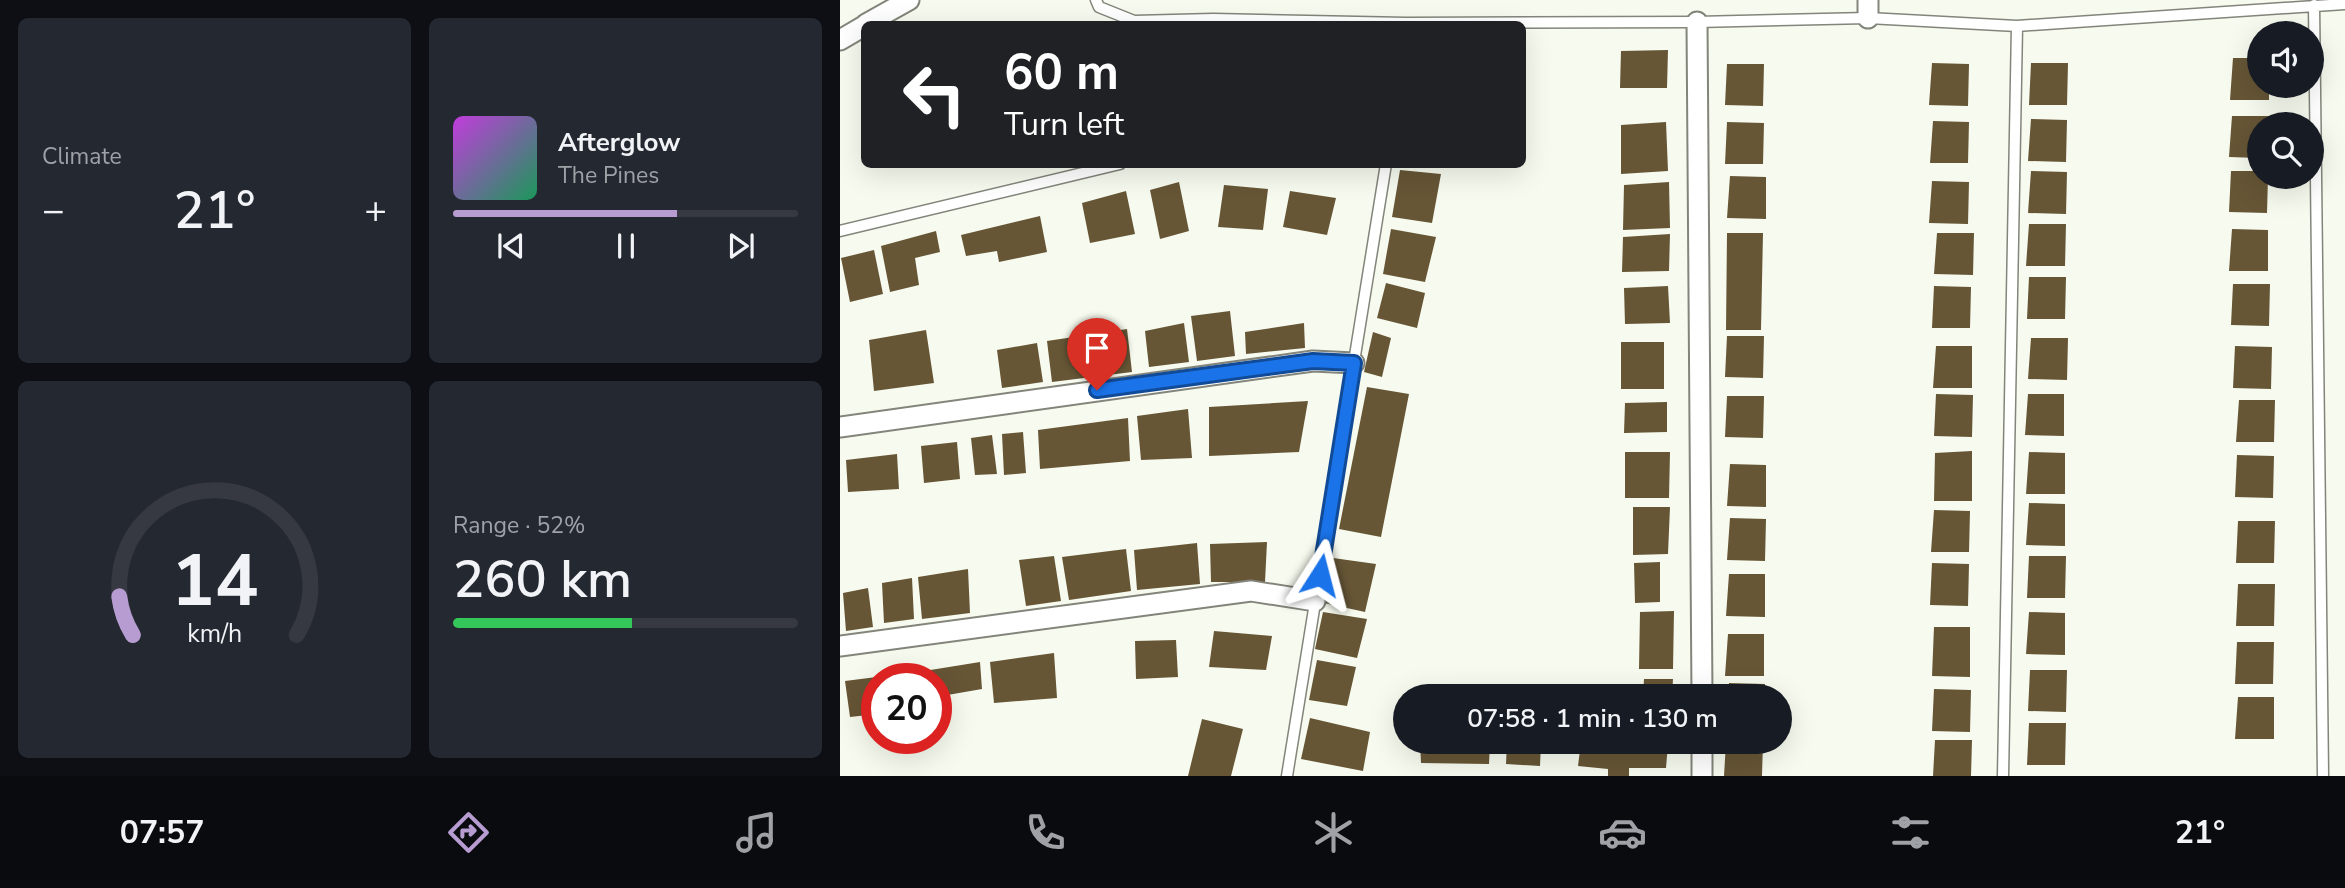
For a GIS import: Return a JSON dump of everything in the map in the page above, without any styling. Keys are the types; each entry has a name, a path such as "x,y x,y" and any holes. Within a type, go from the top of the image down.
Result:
{"street":[{"path":"872,21 909,0"},
{"path":"1697,22 1702,684"},
{"path":"840,40 861,27"},
{"path":"840,427 1313,361 1354,363"},
{"path":"840,646 1251,591 1315,601"},
{"path":"1702,754 1702,776"}],"lane":[{"path":"1096,0 1099,7 1134,21 1290,21"},
{"path":"1526,23 1697,22 1868,9 2017,26 2345,4"},
{"path":"2315,5 2323,775"},
{"path":"2003,776 2017,26"},
{"path":"840,230 1103,168"},
{"path":"1287,776 1385,168"}],"building":[{"path":"1668,50 1667,88 1620,88 1621,51"},
{"path":"2233,58 2247,58 2247,98 2269,100 2230,100"},
{"path":"1932,63 1969,64 1968,106 1929,105"},
{"path":"2031,63 2068,63 2067,105 2029,105"},
{"path":"1727,64 1764,64 1763,106 1725,105"},
{"path":"2232,116 2247,116 2247,158 2229,157"},
{"path":"2031,119 2067,120 2066,162 2028,161"},
{"path":"1933,121 1969,122 1968,163 1930,163"},
{"path":"1666,122 1668,171 1621,174 1621,125"},
{"path":"1727,122 1764,123 1763,164 1725,164"},
{"path":"1400,170 1441,174 1432,223 1392,217"},
{"path":"2031,171 2067,172 2066,214 2028,213"},
{"path":"2231,171 2247,171 2247,189 2268,189 2267,213 2229,212"},
{"path":"1730,176 1766,177 1766,219 1727,218"},
{"path":"1932,181 1969,182 1968,224 1929,223"},
{"path":"1179,182 1189,231 1160,239 1150,190"},
{"path":"1669,182 1670,228 1623,230 1624,185"},
{"path":"1224,185 1268,189 1263,230 1218,227"},
{"path":"1126,191 1135,234 1090,243 1082,203"},
{"path":"1290,191 1336,198 1327,235 1283,227"},
{"path":"1040,216 1047,252 999,262 997,251 966,256 961,235"},
{"path":"2029,224 2066,224 2065,266 2026,266"},
{"path":"1391,229 1436,237 1425,282 1383,274"},
{"path":"2232,229 2268,230 2268,271 2229,271"},
{"path":"936,231 940,252 915,258 919,285 890,292 881,246"},
{"path":"1727,233 1763,233 1761,330 1726,330"},
{"path":"1937,233 1974,233 1973,275 1934,274"},
{"path":"1670,234 1669,271 1622,272 1623,237"},
{"path":"874,250 883,294 850,302 841,258"},
{"path":"2029,277 2066,277 2065,319 2027,319"},
{"path":"1386,283 1425,293 1417,328 1377,318"},
{"path":"2233,284 2270,284 2269,326 2231,325"},
{"path":"1668,286 1670,323 1625,324 1624,288"},
{"path":"1934,286 1971,287 1970,328 1932,328"},
{"path":"1230,311 1235,356 1197,361 1191,316"},
{"path":"1184,323 1189,362 1149,367 1145,331"},
{"path":"1304,323 1305,348 1246,354 1245,332"},
{"path":"1127,329 1132,372 1052,382 1047,341"},
{"path":"926,330 934,383 874,391 869,340"},
{"path":"1373,332 1391,338 1382,377 1364,372"},
{"path":"1727,336 1764,336 1763,378 1725,377"},
{"path":"2031,338 2068,338 2067,380 2028,379"},
{"path":"1621,342 1664,342 1664,389 1621,389"},
{"path":"1037,343 1043,382 1002,388 997,350"},
{"path":"1936,346 1972,346 1972,388 1933,388"},
{"path":"2235,346 2272,347 2271,389 2233,388"},
{"path":"1367,387 1409,394 1381,537 1339,529"},
{"path":"1936,394 1973,395 1972,437 1934,436"},
{"path":"2028,394 2064,394 2064,436 2025,435"},
{"path":"1727,396 1764,396 1763,438 1725,437"},
{"path":"2239,400 2275,400 2274,442 2236,442"},
{"path":"1308,401 1299,452 1209,456 1209,407"},
{"path":"1667,402 1667,432 1624,433 1625,403"},
{"path":"1188,409 1192,458 1141,460 1137,416"},
{"path":"1128,418 1130,461 1040,469 1038,430"},
{"path":"1023,432 1026,473 1004,475 1002,434"},
{"path":"992,435 997,474 975,475 971,438"},
{"path":"957,442 960,479 924,483 921,446"},
{"path":"1972,451 1972,501 1934,501 1935,453"},
{"path":"1625,452 1670,452 1669,498 1625,498"},
{"path":"2029,452 2065,453 2065,494 2026,494"},
{"path":"897,454 899,489 848,492 846,460"},
{"path":"2237,455 2274,456 2273,498 2235,497"},
{"path":"1730,464 1766,465 1766,507 1727,506"},
{"path":"2029,503 2065,504 2065,546 2026,545"},
{"path":"1633,507 1670,507 1668,554 1633,555"},
{"path":"1934,510 1970,511 1969,552 1931,552"},
{"path":"1730,518 1766,519 1765,561 1727,560"},
{"path":"2238,521 2275,521 2274,563 2236,563"},
{"path":"1267,542 1265,582 1211,582 1210,544"},
{"path":"1197,543 1200,584 1137,590 1134,550"},
{"path":"1126,549 1131,591 1069,600 1062,557"},
{"path":"1054,556 1061,601 1026,606 1019,560"},
{"path":"2029,556 2066,556 2065,598 2027,598"},
{"path":"1333,558 1376,564 1365,612 1324,603"},
{"path":"1660,562 1660,602 1635,603 1634,563"},
{"path":"1932,563 1969,564 1968,606 1930,605"},
{"path":"968,569 970,613 922,619 918,577"},
{"path":"1729,574 1765,574 1765,617 1726,616"},
{"path":"912,578 914,619 884,623 882,583"},
{"path":"2238,584 2275,584 2274,626 2236,626"},
{"path":"868,588 873,627 846,631 843,593"},
{"path":"1674,611 1673,669 1639,669 1640,612"},
{"path":"1323,612 1367,619 1357,658 1315,649"},
{"path":"2029,612 2065,613 2065,655 2026,654"},
{"path":"1934,627 1970,627 1970,677 1932,676"},
{"path":"1214,631 1272,636 1266,670 1209,667"},
{"path":"1728,634 1764,634 1764,676 1725,676"},
{"path":"1176,640 1178,677 1136,679 1135,641"},
{"path":"2237,642 2274,642 2273,684 2235,684"},
{"path":"1054,653 1057,698 994,703 990,662"},
{"path":"1317,660 1356,667 1347,706 1309,700"},
{"path":"980,662 982,689 952,694 952,667"},
{"path":"2030,670 2067,670 2066,712 2028,711"},
{"path":"861,679 861,716 850,717 845,681"},
{"path":"1644,679 1673,679 1673,684 1644,684"},
{"path":"1934,689 1971,690 1970,732 1932,731"},
{"path":"2238,697 2274,697 2274,739 2235,739"},
{"path":"1310,718 1370,732 1363,771 1301,759"},
{"path":"1202,719 1243,729 1231,776 1188,776"},
{"path":"2029,723 2066,723 2065,765 2027,765"},
{"path":"1935,740 1972,740 1971,776 1933,776"},
{"path":"1421,754 1489,754 1489,764 1421,763"},
{"path":"1506,754 1540,754 1540,766 1506,764"},
{"path":"1580,754 1667,754 1666,768 1629,768 1629,776 1608,776 1608,769 1578,766"},
{"path":"1725,754 1763,754 1762,776 1724,776"}],"route":[{"path":"1097,390 1313,361 1354,363 1320,575"}]}
